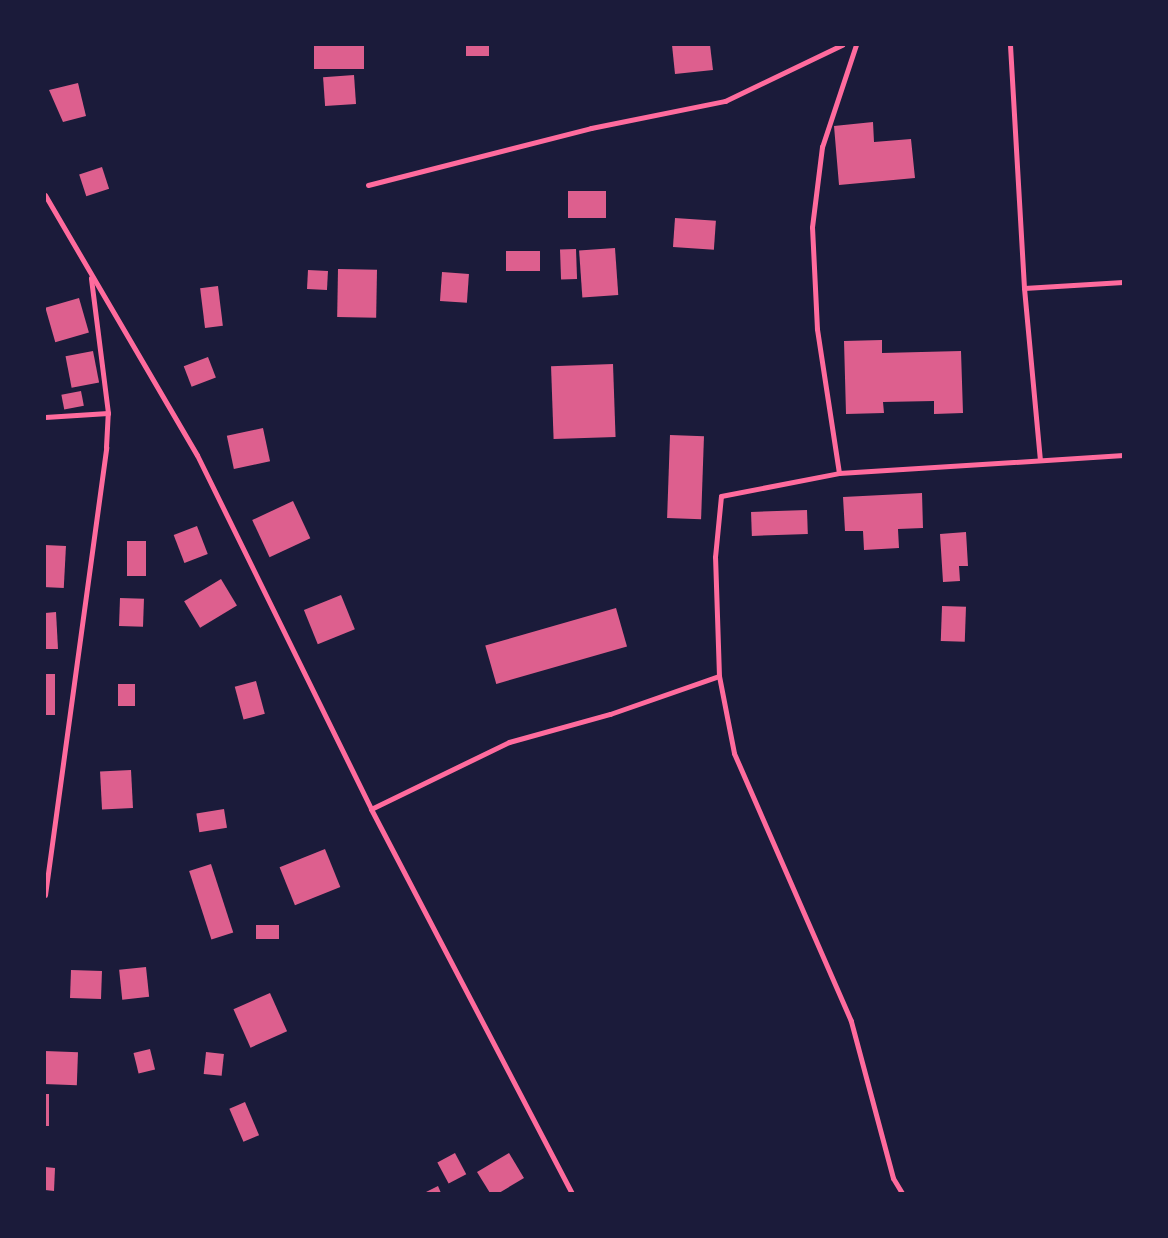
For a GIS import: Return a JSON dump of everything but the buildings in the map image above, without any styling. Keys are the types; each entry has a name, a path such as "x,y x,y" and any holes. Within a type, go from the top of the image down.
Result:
{"street":[{"path":"368,185 591,128 725,101 842,45"},
{"path":"839,473 817,329 812,227 822,147 856,45"},
{"path":"1010,45 1024,288 1040,459"},
{"path":"45,196 197,455 371,809 572,1193"},
{"path":"45,895 108,413 91,275"},
{"path":"1024,288 1123,282"},
{"path":"45,416 108,413"},
{"path":"902,1193 893,1178 850,1021 734,753 718,676 715,557 721,496 839,473 1123,455"},
{"path":"371,809 509,742 610,714 718,676"}]}
